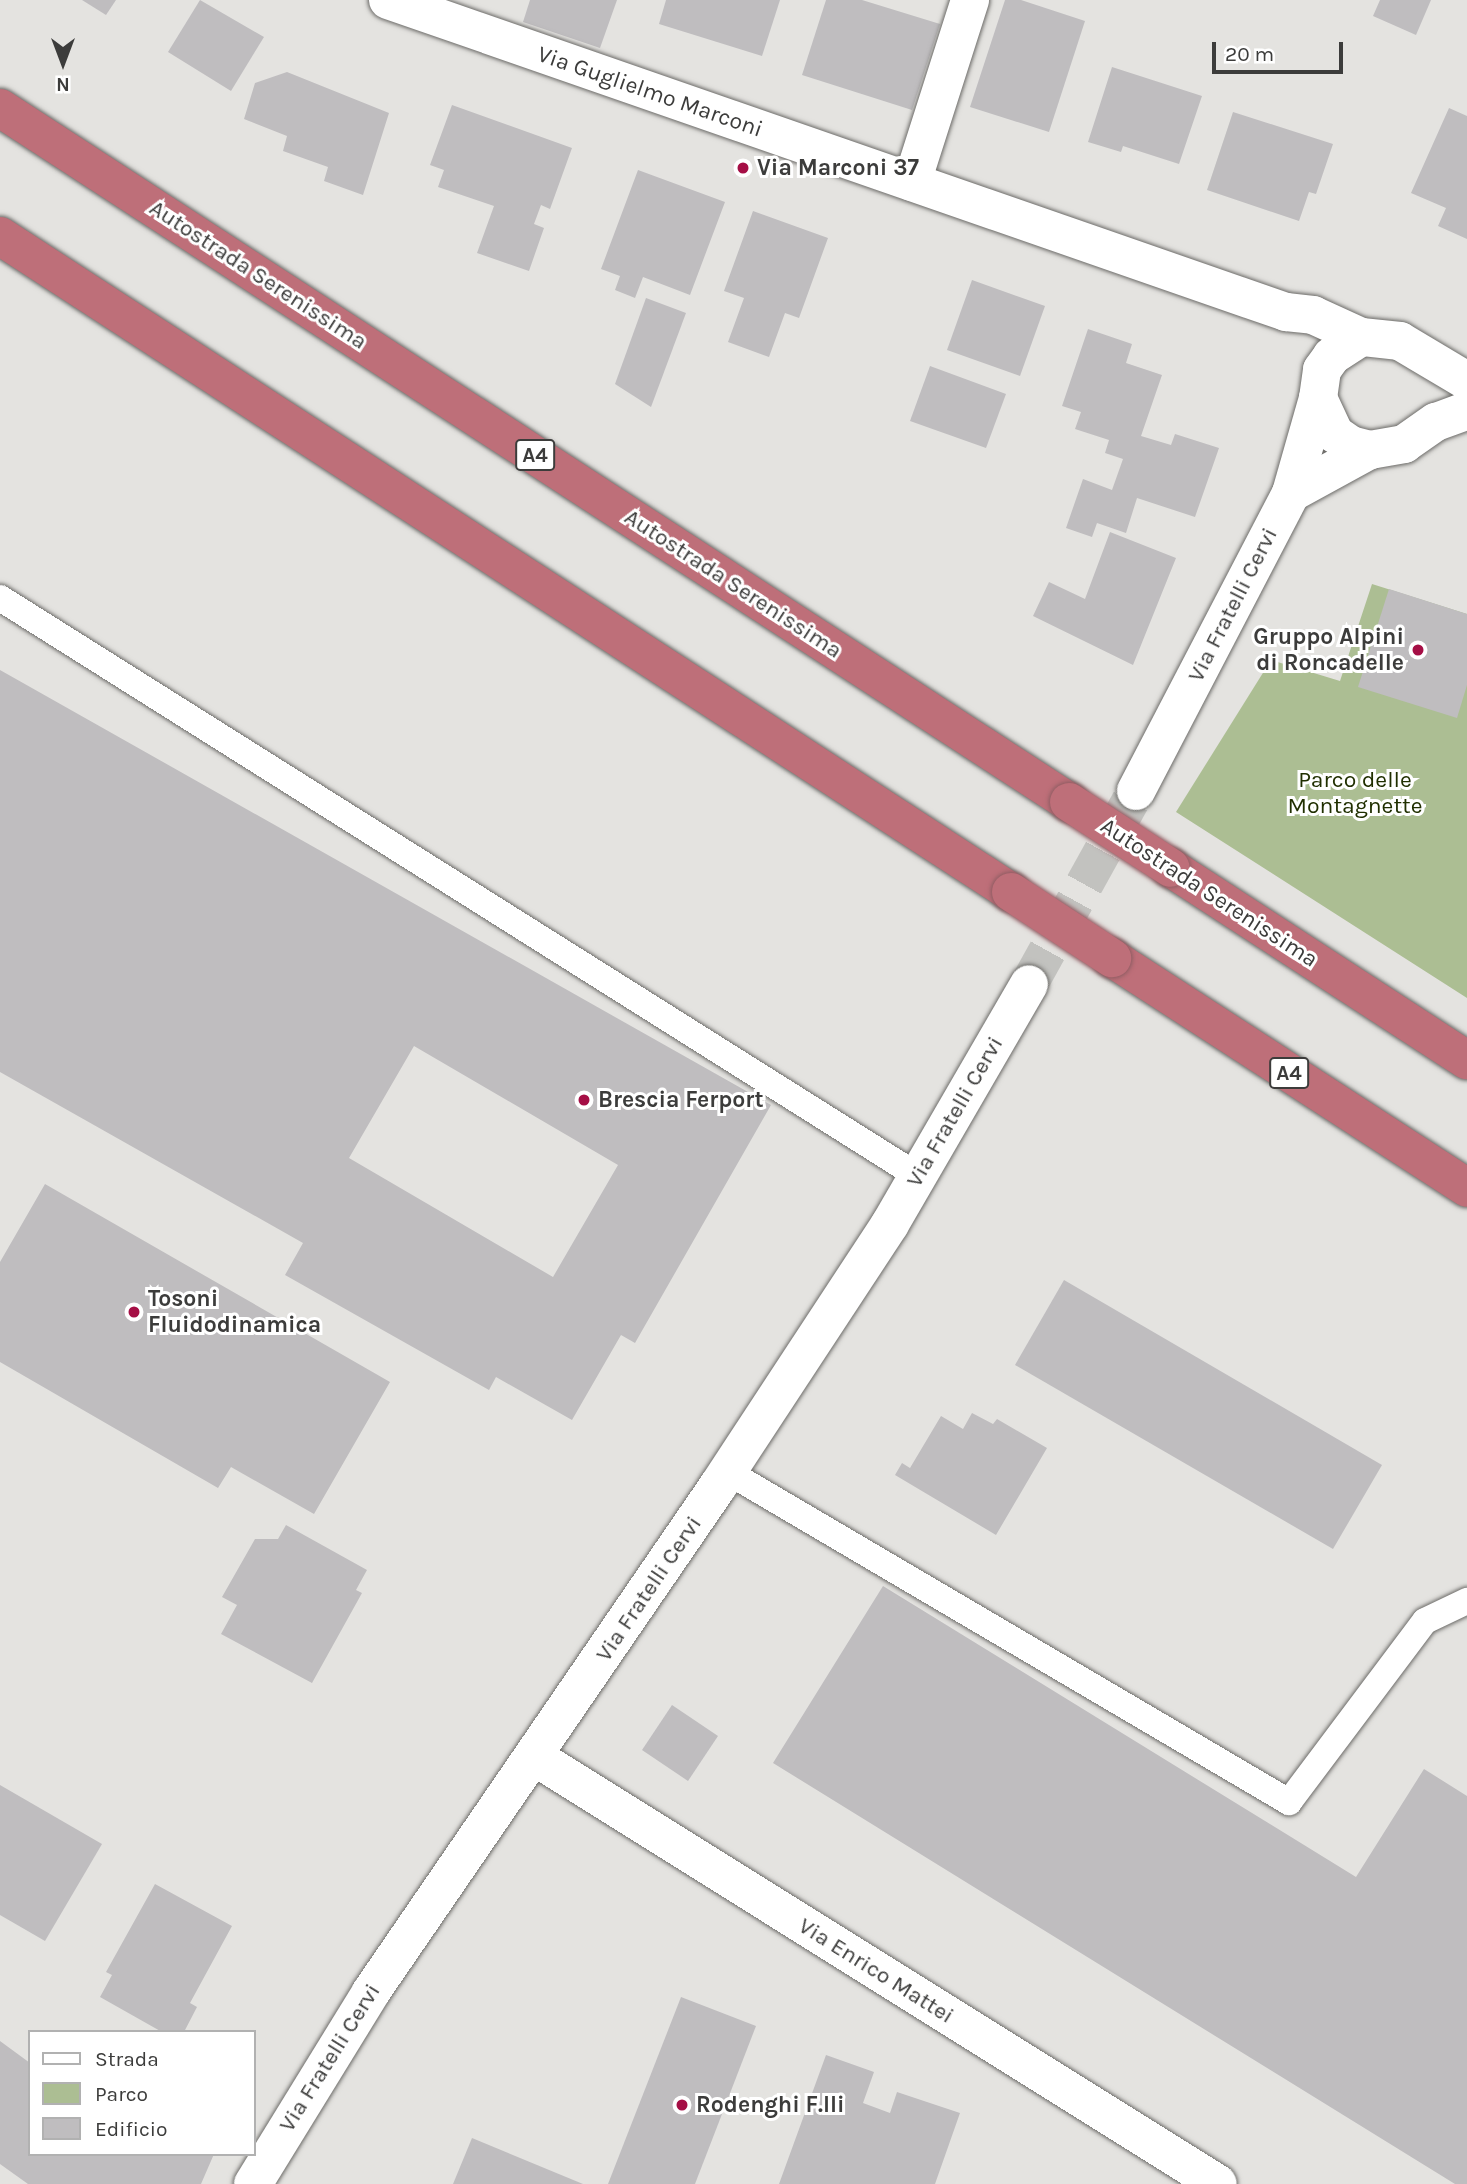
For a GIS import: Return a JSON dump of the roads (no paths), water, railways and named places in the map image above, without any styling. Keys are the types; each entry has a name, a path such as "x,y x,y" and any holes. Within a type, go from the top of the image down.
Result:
{"highway":[{"name":"Autostrada Serenissima","path":"0,108 1467,1060"},
{"name":"A4","path":"0,236 1467,1188"}],"street":[{"name":"Via Guglielmo Marconi","path":"388,0 1286,312 1313,315 1361,337 1400,341 1467,381"},
{"path":"912,182 970,0"},
{"path":"1286,312 1314,349 1320,384 1335,434 1370,450"},
{"path":"1320,384 1338,350 1361,337"},
{"path":"1291,492 1370,450 1404,444 1417,433 1428,418 1433,383 1416,352"},
{"name":"Via Fratelli Cervi","path":"1136,791 1291,492 1320,384"},
{"path":"1417,433 1467,411"},
{"name":"Via Fratelli Cervi","path":"253,2184 371,1992 535,1757 728,1472 918,1176 1029,984"},
{"name":"Via Enrico Mattei","path":"535,1757 1218,2184"}],"lane":[{"path":"0,598 918,1176"},
{"path":"728,1472 1289,1802 1424,1621 1467,1601"}],"tunnel":[{"path":"1029,984 1136,791"}],"place":[{"name":"Via Marconi 37","path":"743,168"},
{"name":"Gruppo Alpini di Roncadelle","path":"1418,650"},
{"name":"Brescia Ferport","path":"584,1100"},
{"name":"Tosoni Fluidodinamica","path":"134,1312"},
{"name":"Rodenghi F.lli","path":"682,2105"}],"park label":[{"name":"Parco delle Montagnette","path":"1355,793"}]}
